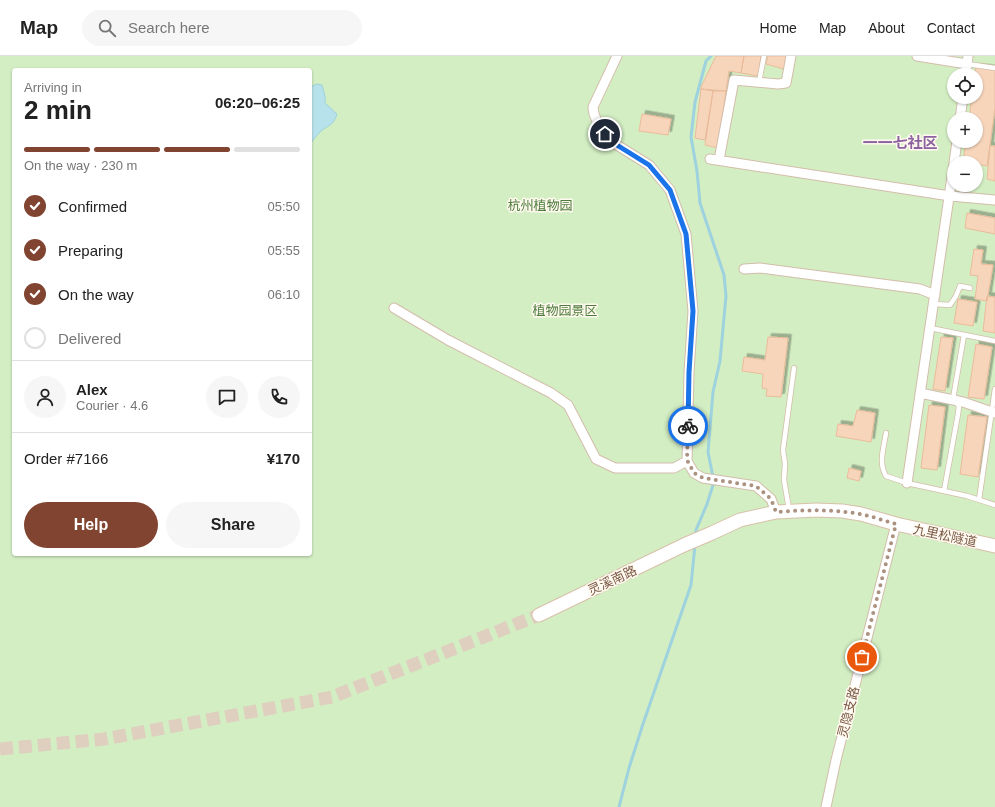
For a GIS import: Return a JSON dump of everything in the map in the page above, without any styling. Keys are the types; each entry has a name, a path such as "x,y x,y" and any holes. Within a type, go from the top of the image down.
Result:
{"main road":[{"path":"776,512 816,510 842,511 862,514 896,524 928,539 995,554"},
{"name":"灵溪南路","path":"539,615 684,545 712,534 740,520 776,512"},
{"path":"896,524 936,526 995,537"},
{"name":"九里松隧道","path":"896,524 995,546"}],"street":[{"path":"617,56 593,107 598,126 612,142 649,165 670,190 686,234 693,311 689,380 687,460 694,473 703,478 756,486 771,499 776,512"},
{"path":"791,56 786,83 778,84 734,80 715,160 950,196 995,200"},
{"path":"917,56 968,60"},
{"path":"907,483 950,192"},
{"path":"744,269 760,268 920,289 934,299"},
{"path":"394,308 448,340 550,393 568,405 596,460 615,468 674,468 687,460"},
{"path":"920,393 953,399 994,412"},
{"name":"灵隐支路","path":"826,807 836,760 896,524"}],"lane":[{"path":"759,82 764,56"},
{"path":"968,60 995,68"},
{"path":"934,299 950,305 960,286 970,288"},
{"path":"930,328 995,342"},
{"path":"944,491 959,406 953,399 964,335"},
{"path":"789,511 784,480 783,450 794,368"},
{"path":"979,500 994,412 995,389"},
{"path":"886,433 882,461 883,471 886,476 907,483 967,496 995,505"}],"green space":[{"name":"植物园景区","path":"0,56 995,56 995,807 0,807"}],"water":[{"path":"317,84 322,85 325,103 337,114 333,123 321,131 312,142 312,86"}],"building":[{"path":"716,56 744,56 741,73 729,71 726,91 701,89"},
{"path":"744,56 761,56 758,76 741,73"},
{"path":"768,56 787,56 784,69 766,64"},
{"path":"976,67 995,69 995,108 987,166 983,165 983,156 964,156 965,148 983,148 983,112 970,112 971,104 983,104 983,68"},
{"path":"701,89 713,91 705,140 695,138"},
{"path":"713,91 726,91 718,148 705,145"},
{"path":"642,114 671,119 668,135 639,131"},
{"path":"990,146 995,146 995,181 987,179"},
{"path":"967,213 995,218 995,234 965,228"},
{"path":"974,249 983,250 981,264 993,265 987,301 975,299 978,276 970,275"},
{"path":"987,296 995,297 995,333 983,331"},
{"path":"958,299 977,302 973,326 954,323"},
{"path":"768,337 788,338 781,397 766,396 767,389 762,388 763,374 742,371 744,357 765,360"},
{"path":"941,337 953,338 945,391 933,389"},
{"path":"976,344 992,347 984,399 968,397"},
{"path":"929,405 945,407 937,470 921,468"},
{"path":"857,410 875,413 871,442 836,436 838,424 853,426"},
{"path":"968,415 987,417 978,477 960,474"},
{"path":"849,468 861,471 859,481 847,478"}],"waterway":[{"path":"696,535 696,530 714,482 708,452 713,392 720,361 726,296 724,275 700,203 697,171 691,137 695,102 706,61 711,56"},
{"path":"619,807 629,768 643,724 691,585 695,545"}],"tunnel":[{"path":"0,749 104,739 332,697 539,615"}],"way so far":[{"path":"688,426 687,460 694,473 703,478 756,486 771,499 776,512 816,510 842,511 862,514 896,524 862,657"}],"district":[{"name":"一一七社区","path":"900,143"}],"route":[{"path":"605,134 612,142 649,165 670,190 686,234 693,311 689,372 688,426"}],"park label":[{"name":"杭州植物园","path":"540,205"}]}
